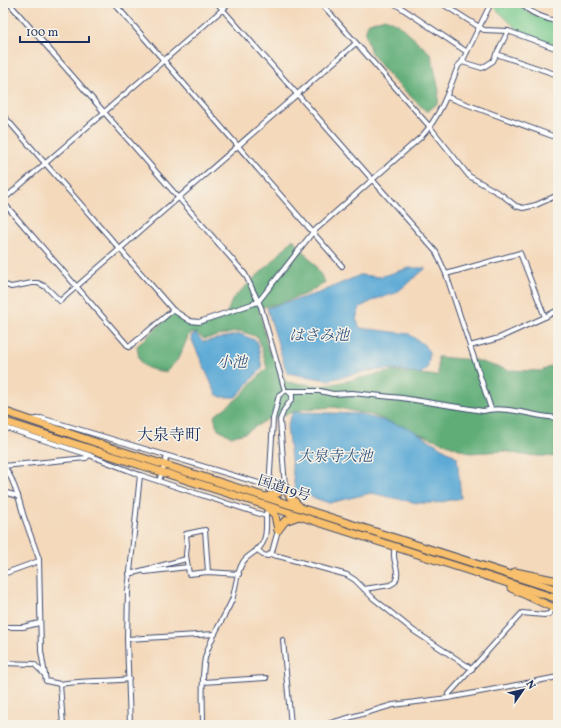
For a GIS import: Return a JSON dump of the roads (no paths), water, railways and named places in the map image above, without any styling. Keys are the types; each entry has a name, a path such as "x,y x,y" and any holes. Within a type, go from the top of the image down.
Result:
{"highway":[{"name":"国道19号","path":"3,411 164,465 268,491 302,509 558,590"},
{"name":"国道19号","path":"3,421 558,599"},
{"path":"268,491 278,493 285,487 291,498 302,509"},
{"path":"264,505 275,515 278,530"},
{"path":"278,530 285,521 299,516"},
{"path":"505,574 514,572 558,581"},
{"path":"502,581 508,587 556,609"}],"street":[{"path":"9,3 245,274 261,307 287,391 292,396 292,399 284,410 280,420 285,487"},
{"path":"114,3 342,266"},
{"path":"218,3 372,181 436,252 446,274 491,409"},
{"path":"173,310 129,347 3,201 230,3"},
{"path":"321,3 430,126 469,176 502,195 516,206 523,208 558,195"},
{"path":"394,3 467,52"},
{"path":"441,3 484,30 508,31 558,49"},
{"path":"3,114 173,310 190,321 199,322 258,302 313,232 415,144 430,126 447,97 458,66 462,62 479,28 489,3"},
{"path":"521,3 524,7 536,14 558,22"},
{"path":"462,62 482,68 493,61 508,31"},
{"path":"3,284 12,288 38,283 46,287 60,301 356,43"},
{"path":"496,54 558,75"},
{"path":"447,97 558,138"},
{"path":"446,274 520,253 545,317"},
{"path":"470,346 499,338 558,310"},
{"path":"31,420 41,418 167,456 268,491 273,419 279,395 287,391 320,391 332,394 352,393 415,400 484,411 491,409 514,411 547,418 558,418"},
{"path":"3,427 89,455 140,475 266,515 266,533 263,542 243,562 235,592 227,613 215,634 206,658 203,682 204,725"},
{"path":"89,455 86,458 4,465 12,480 40,559 41,584 39,623 41,651 46,681 60,684 76,681 129,680"},
{"path":"159,481 167,456"},
{"path":"130,725 127,639 129,574 140,475"},
{"path":"3,492 18,496"},
{"path":"208,572 205,530 186,534 186,558 189,574 208,572 239,574"},
{"path":"257,549 263,555 268,556 278,530"},
{"path":"364,589 390,585 395,582 398,574 393,556 395,547"},
{"path":"270,553 347,575 355,580 373,598 414,632 472,669"},
{"path":"129,574 186,558"},
{"path":"3,574 39,561"},
{"path":"129,574 188,567"},
{"path":"448,698 449,694 522,613 544,615 549,614 556,609"},
{"path":"3,627 23,627 39,623"},
{"path":"127,639 215,634"},
{"path":"283,640 291,725"},
{"path":"3,663 34,664 45,675"},
{"path":"324,725 393,705 448,698 558,677"},
{"path":"203,682 266,678"},
{"path":"60,684 63,725"}],"water":[{"name":"はさみ池","path":"409,268 426,268 396,293 376,299 360,307 356,319 360,328 409,334 424,345 429,352 427,369 419,374 394,369 368,371 328,380 287,373 267,308 319,293 360,275 380,277"},
{"name":"小池","path":"196,334 203,342 240,334 257,341 262,368 236,397 221,397 216,394 192,340 191,336"},
{"name":"大泉寺大池","path":"293,412 359,414 409,428 457,457 461,498 436,503 417,503 371,493 329,503 295,491 287,427"}],"district":[{"name":"大泉寺町","path":"169,436"}]}
